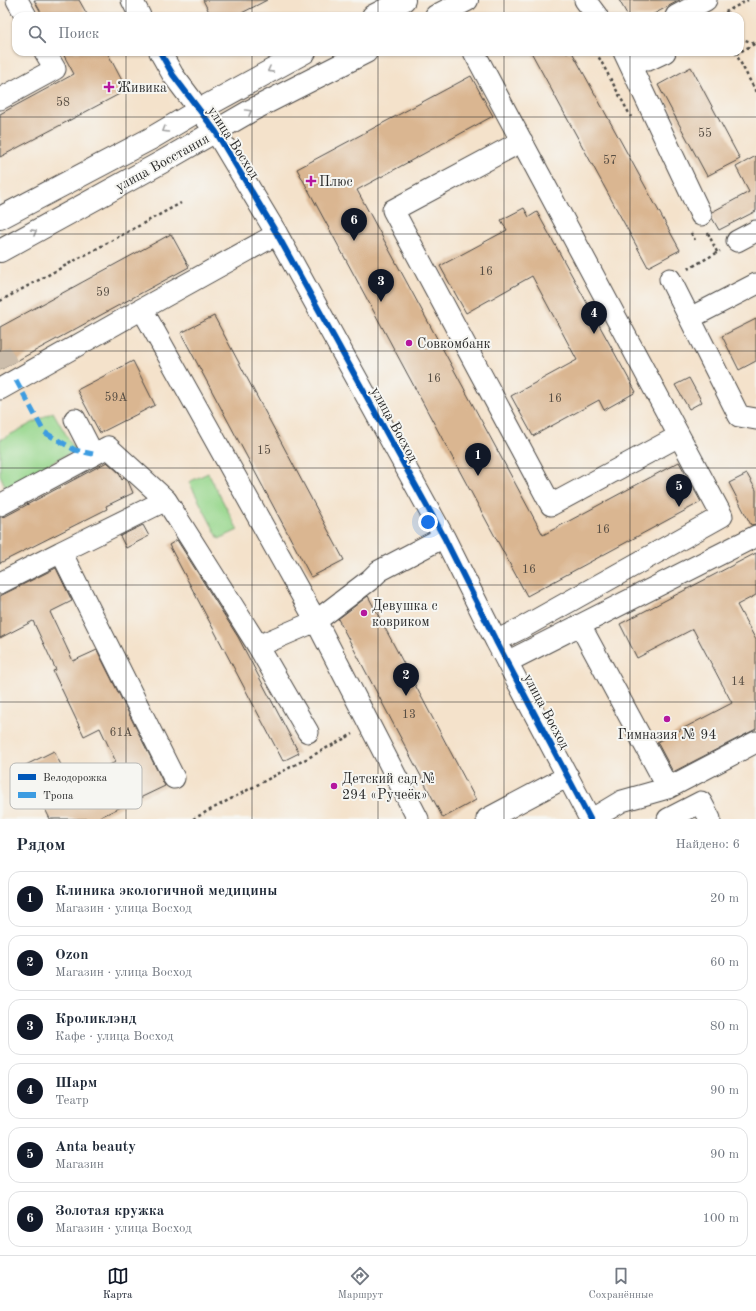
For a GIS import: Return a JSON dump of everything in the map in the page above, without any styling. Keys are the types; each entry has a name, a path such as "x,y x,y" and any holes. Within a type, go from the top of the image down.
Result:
{"main road":[{"path":"381,12 404,0"},
{"name":"улица Восстания","path":"0,218 150,139 199,110 298,56"},
{"name":"улица Восстания","path":"0,251 216,132 252,110 358,56"}],"street":[{"path":"17,0 24,12"},
{"path":"132,0 138,12"},
{"path":"585,0 595,12"},
{"path":"684,12 706,0"},
{"path":"0,99 55,69 47,56"},
{"name":"улица Восход","path":"162,56 173,75 216,132 277,234 444,537 496,641 591,819"},
{"path":"476,56 722,516 522,628 496,641"},
{"path":"626,56 701,215"},
{"path":"646,56 648,60 656,56"},
{"path":"522,141 393,210 396,217 551,505 678,436"},
{"path":"738,240 756,231"},
{"path":"8,378 142,309 277,234"},
{"path":"670,279 739,416 756,420"},
{"path":"690,318 756,284"},
{"path":"142,309 316,621 418,819"},
{"path":"75,419 93,454"},
{"path":"0,505 108,447 166,500 258,646 308,732"},
{"path":"0,583 166,500"},
{"path":"507,662 756,536"},
{"path":"258,646 316,621 371,579 379,571 444,537"},
{"path":"61,552 174,778"},
{"path":"580,625 668,788"},
{"path":"591,819 622,801 668,788 756,742"},
{"path":"487,819 568,776"},
{"path":"668,819 701,802 710,819"}],"path":[{"path":"726,12 748,0"},
{"path":"744,40 756,44"},
{"path":"744,49 756,44"},
{"path":"738,56 756,92"},
{"path":"0,301 181,203"},
{"path":"670,279 738,240"},
{"path":"193,819 369,725"}],"green space":[{"path":"53,412 75,450 6,488 0,475 0,440"},
{"path":"208,473 238,530 219,539 189,482"}],"building":[{"path":"34,0 79,0 86,12 41,12"},
{"path":"203,0 267,0 244,12 209,12"},
{"path":"619,0 680,0 658,12 626,12"},
{"path":"64,56 109,56 127,90 0,157 0,114 74,74"},
{"path":"533,56 574,56 680,250 648,267"},
{"path":"691,67 740,159 707,176 658,85"},
{"path":"471,76 493,116 357,190 543,535 679,462 701,502 527,596 297,169"},
{"path":"756,156 756,211 719,230 712,218 712,212 749,192 736,167"},
{"path":"524,208 529,217 537,212 636,392 604,410 599,400 533,436 511,396 577,360 532,276 466,313 440,266 507,230 501,220"},
{"path":"171,234 189,267 0,370 0,327"},
{"path":"214,316 344,560 311,577 181,333"},
{"path":"756,319 756,361 739,370 722,336"},
{"path":"133,361 155,405 100,433 77,390"},
{"path":"689,378 702,402 689,409 675,385"},
{"path":"107,462 119,473 122,480 124,478 128,481 133,493 106,506 107,509 0,563 0,517 6,516"},
{"path":"747,474 756,490 756,524 751,525 729,483"},
{"path":"143,525 149,536 126,548 120,536"},
{"path":"177,540 238,637 299,753 283,761 169,545"},
{"path":"756,553 756,595 737,605 756,640 756,729 673,772 657,742 732,703 693,629 637,658 620,624"},
{"path":"56,568 72,601 50,612 73,661 97,650 165,786 142,797 142,763 114,763 116,762 100,728 84,736 53,671 56,670 33,621 0,638 0,596"},
{"path":"368,596 476,800 443,818 338,619"},
{"path":"54,751 60,763 30,763"},
{"path":"45,809 117,809 96,819 50,819"}],"tunnel":[{"path":"0,351 8,366"}],"marked path":[{"path":"16,380 44,432 75,450 93,454"}],"cycle path":[{"path":"162,56 173,75 216,132 277,234 444,537 496,641 590,819"}],"place":[{"name":"Живика","path":"109,87"},
{"name":"Плюс","path":"311,181"},
{"name":"Золотая кружка","path":"354,241"},
{"name":"Кроликлэнд","path":"381,302"},
{"name":"Шарм","path":"594,334"},
{"name":"Совкомбанк","path":"409,343"},
{"name":"Клиника экологичной медицины","path":"478,476"},
{"name":"Anta beauty","path":"679,507"},
{"name":"Девушка с ковриком","path":"364,613"},
{"name":"Ozon","path":"406,696"},
{"name":"Гимназия № 94","path":"667,719"},
{"name":"Детский сад № 294 «Ручеёк»","path":"334,786"}]}
